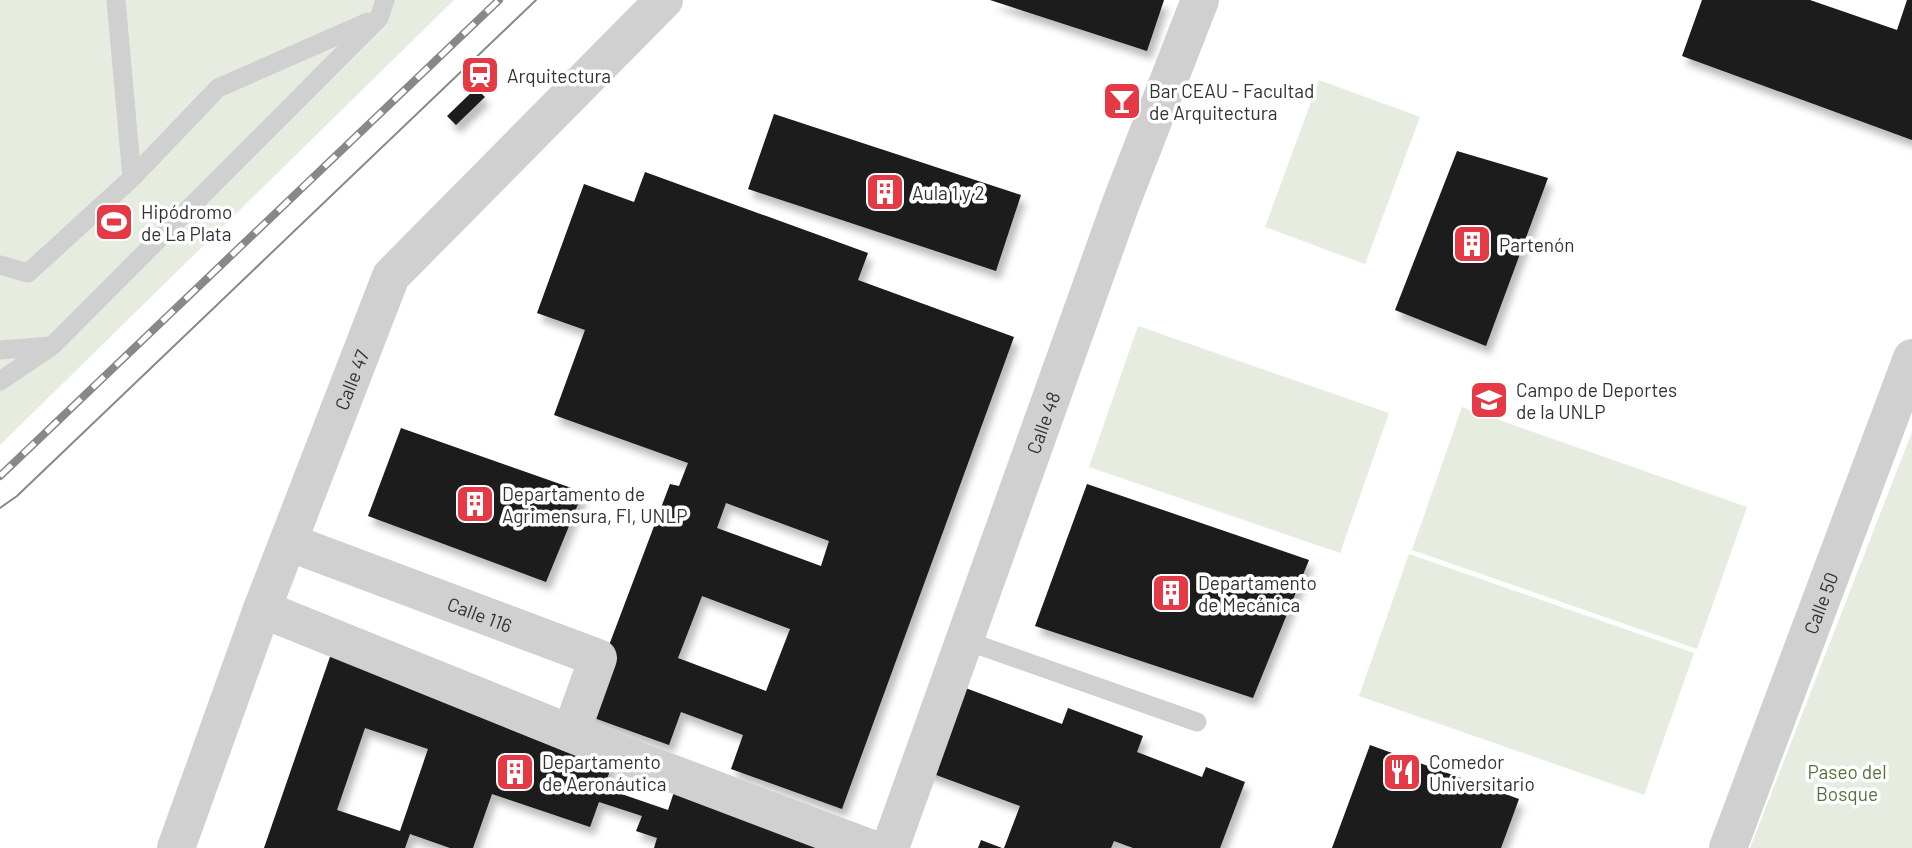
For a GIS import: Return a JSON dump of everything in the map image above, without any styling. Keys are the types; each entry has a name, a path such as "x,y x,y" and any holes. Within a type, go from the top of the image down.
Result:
{"street":[{"name":"Calle 47","path":"176,848 262,609 390,276 664,0"},
{"name":"Calle 48","path":"890,848 1121,203 1200,0"},
{"name":"Calle 50","path":"1728,848 1912,358"},
{"name":"Calle 116","path":"288,542 598,658 571,733"},
{"path":"262,609 639,761 869,848"}],"lane":[{"path":"116,0 132,178"},
{"path":"0,264 28,273 132,178 218,88 382,9"},
{"path":"0,382 52,346 382,9"},
{"path":"0,350 52,346"},
{"path":"964,640 1197,722"}],"green space":[{"name":"Hipódromo de La Plata","path":"0,0 454,0 0,445"},
{"path":"1319,80 1420,117 1365,264 1265,227"},
{"path":"1138,326 1389,413 1340,553 1089,467"},
{"path":"1462,407 1747,507 1697,649 1412,550"},
{"name":"Paseo del Bosque","path":"1912,432 1912,848 1750,848"},
{"path":"1409,554 1694,653 1644,795 1359,696"}],"building":[{"path":"990,0 1164,0 1147,51"},
{"path":"1702,0 1810,0 1897,30 1907,0 1912,0 1912,140 1682,56"},
{"path":"476,88 485,97 456,125 447,116"},
{"name":"Aula 1 y 2","path":"774,114 1021,195 996,271 748,189"},
{"name":"Partenón","path":"1457,151 1548,178 1486,346 1395,310"},
{"path":"645,172 868,253 858,280 1014,337 842,809 731,769 743,735 681,712 669,745 583,714 670,484 679,486 688,463 554,415 585,330 537,313 584,184 634,202","holes":["726,503 829,541 821,566 717,528","702,596 790,629 766,691 678,658"]},
{"name":"Departamento de Agrimensura, FI, UNLP","path":"401,428 583,492 546,582 368,516"},
{"name":"Departamento de Mecánica","path":"1087,484 1309,560 1253,698 1035,626"},
{"path":"332,651 615,755 604,788 668,810 674,792 824,848 654,848 657,838 636,831 642,816 599,802 590,827 492,794 473,848 450,848 410,834 405,848 264,848","holes":["365,728 428,749 400,831 337,810"]},
{"path":"952,683 1062,724 1068,708 1143,736 1137,752 1202,777 1206,767 1245,782 1220,848 1133,848 1114,841 1111,848 1004,848 1020,806 920,769"},
{"name":"Comedor Universitario","path":"1370,745 1519,799 1501,848 1332,848"},
{"path":"981,840 1002,848 978,848"}],"tram line":[{"path":"0,508 17,496 536,0"}],"railway":[{"path":"0,476 499,0"}],"place":[{"name":"Arquitectura","path":"480,75"},
{"name":"Bar CEAU - Facultad de Arquitectura","path":"1122,101"},
{"name":"Aula 1 y 2","path":"885,192"},
{"name":"Hipódromo de La Plata","path":"114,222"},
{"name":"Partenón","path":"1472,244"},
{"name":"Campo de Deportes de la UNLP","path":"1489,400"},
{"name":"Departamento de Agrimensura, FI, UNLP","path":"475,504"},
{"name":"Departamento de Mecánica","path":"1171,593"},
{"name":"Departamento de Aeronáutica","path":"515,772"},
{"name":"Comedor Universitario","path":"1402,772"}]}
